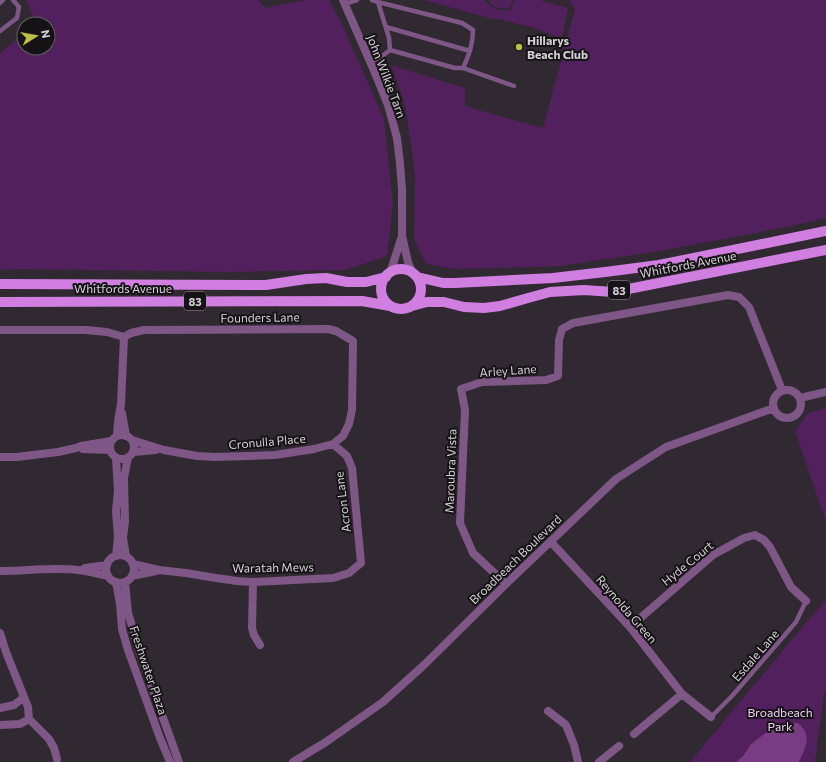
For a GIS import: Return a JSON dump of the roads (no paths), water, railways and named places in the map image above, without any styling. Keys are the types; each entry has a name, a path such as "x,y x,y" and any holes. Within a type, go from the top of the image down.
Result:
{"main road":[{"name":"Whitfords Avenue","path":"415,275 443,283 553,278 659,265 826,231"},
{"name":"Whitfords Avenue","path":"412,306 427,302 444,302 464,307 484,308 500,306 550,292 584,290 613,292 826,250"},
{"name":"83","path":"388,275 395,270 408,271 415,275"},
{"name":"Whitfords Avenue","path":"0,284 266,285 306,279 326,278 347,282 366,282 388,275"},
{"path":"388,275 383,282 382,295 390,306"},
{"path":"412,306 417,302 421,289 420,283 415,275"},
{"name":"Whitfords Avenue","path":"0,302 362,301 390,306"},
{"name":"83","path":"390,306 401,309 412,306"}],"street":[{"name":"John Wilkie Tarn","path":"344,2 388,105 400,163 402,190 402,236 408,262 415,275"},
{"name":"John Wilkie Tarn","path":"388,275 402,236"},
{"name":"Arley Lane","path":"461,389 482,382 546,380 558,376 559,340 562,329 573,323 728,295 739,297 749,307 782,390"},
{"name":"Founders Lane","path":"124,337 131,333 144,330 328,329 336,331 353,340 352,410 349,424 343,436 333,444"},
{"path":"0,330 86,330 106,332 124,337 121,438"},
{"name":"Maroubra Vista","path":"461,389 464,410 460,523 472,553 506,584"},
{"path":"782,390 792,391 800,398 801,403 798,412 789,418 779,416 774,408 774,398 776,394 782,390"},
{"path":"800,398 826,392"},
{"name":"Broadbeach Boulevard","path":"293,762 326,742 383,702 424,665 616,479 666,447 774,408"},
{"path":"121,438 109,446 112,455 116,458 123,459 130,455"},
{"path":"0,457 28,456 76,448 121,438 134,446 124,478 123,538 126,556"},
{"name":"Cronulla Place","path":"121,438 164,450 203,456 275,455 314,449 333,444"},
{"name":"Acron Lane","path":"333,444 347,456 352,468 361,563"},
{"path":"76,448 110,450"},
{"name":"Cronulla Place","path":"130,455 164,450"},
{"path":"116,458 118,477 116,511 118,537 116,556"},
{"name":"Hyde Court","path":"630,626 713,555 744,538 755,536 764,540 770,547 791,587 806,600"},
{"name":"Reynolda Green","path":"551,542 630,626 682,694 711,717"},
{"path":"116,556 126,556 132,561 134,570 132,576 125,582 120,583 112,580 106,571 107,565 111,559 116,556"},
{"name":"Waratah Mews","path":"133,564 159,570 253,582 333,578 349,573 361,563"},
{"path":"76,570 107,565"},
{"path":"0,571 38,569 76,570 108,576"},
{"name":"Waratah Mews","path":"132,576 159,570"},
{"name":"Freshwater Plaza","path":"116,582 122,629 128,650 170,762"},
{"name":"Freshwater Plaza","path":"125,582 128,613 160,712 179,762"},
{"path":"253,582 252,628 260,645"},
{"path":"0,634 28,707 29,719 49,739 54,748 57,759"},
{"path":"634,734 682,694"},
{"path":"0,708 14,705 24,697"},
{"path":"548,712 566,725 574,745 578,762"},
{"path":"0,725 20,724 29,719"},
{"path":"599,762 619,746"}],"lane":[{"path":"0,3 3,0"},
{"path":"0,31 16,18 19,7 12,0"},
{"path":"344,2 357,0"},
{"path":"372,0 462,24 473,30 468,59 463,68"},
{"path":"378,2 389,38 390,50"},
{"path":"386,27 470,51"},
{"path":"370,62 381,57 390,50"},
{"path":"390,50 455,68 463,68 514,86"},
{"name":"Esdale Lane","path":"711,717 732,696 796,622 806,600"}],"place":[{"name":"Hillarys Beach Club","path":"519,47"}],"park label":[{"name":"Broadbeach Park","path":"780,719"}]}
